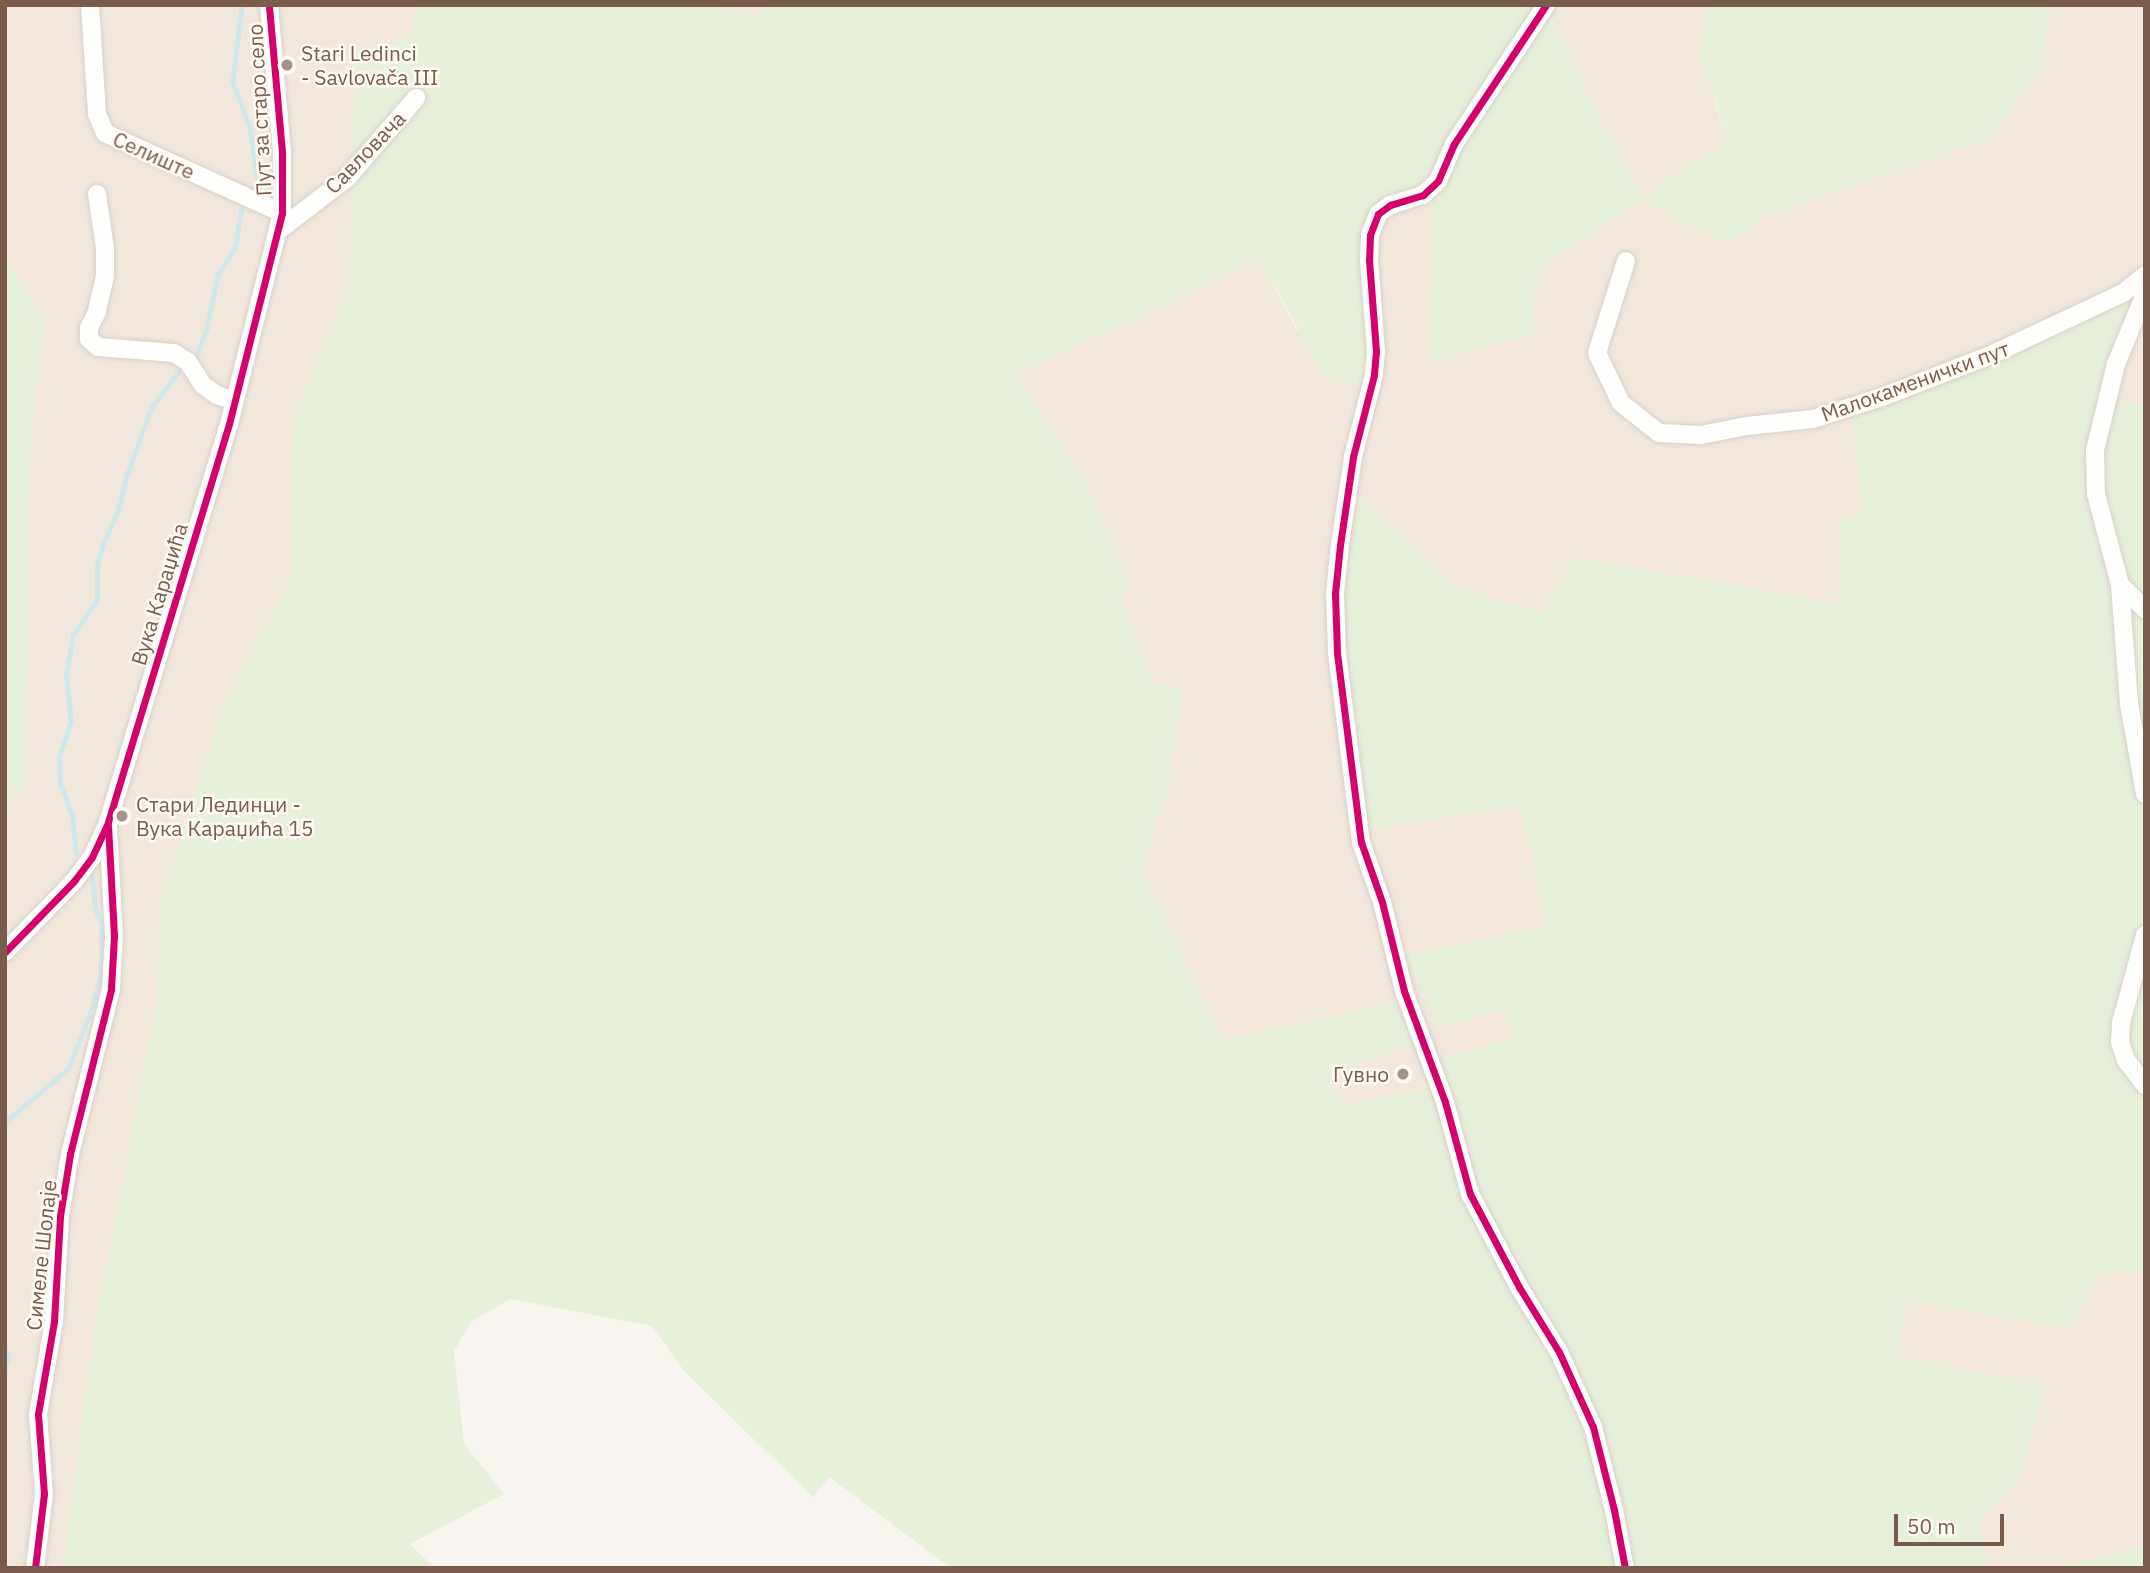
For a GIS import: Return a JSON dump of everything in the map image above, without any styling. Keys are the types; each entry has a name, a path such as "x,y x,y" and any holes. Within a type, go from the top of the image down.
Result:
{"street":[{"name":"Селиште","path":"90,5 97,114 104,132 280,222"},
{"name":"Пут за старо село","path":"269,5 282,152 280,222"},
{"path":"1546,5 1454,144 1438,181 1423,195 1384,209 1378,214 1370,234 1368,260 1376,351 1374,376 1353,457 1340,545 1335,593 1337,653 1361,842 1382,902 1404,991 1446,1102 1470,1194 1519,1287 1559,1352 1593,1427 1614,1510 1625,1568"},
{"name":"Савловача","path":"280,222 346,178 416,98"},
{"path":"97,194 105,248 105,276 97,312 89,328 89,339 98,347 174,353 188,362 203,385 217,395 234,401"},
{"name":"Вука Караџића","path":"5,952 74,881 92,857 108,822 234,401 280,222"},
{"name":"Малокаменички пут","path":"1626,261 1597,353 1621,403 1659,433 1701,435 1747,426 1813,419 1882,397 2003,350 2123,293 2145,275"},
{"path":"2145,294 2116,364 2095,450 2096,494 2120,585 2129,704 2145,794"},
{"path":"2120,585 2145,609"},
{"name":"Симеле Шолаје","path":"34,1568 44,1494 38,1414 54,1321 60,1216 70,1154 111,989 114,936 108,822"},
{"path":"2145,935 2121,1023 2120,1042 2126,1060 2145,1085"}],"shaded area":[{"path":"5,5 417,5 410,38 355,50 350,286 294,417 292,577 222,711 160,905 157,1004 94,1332 64,1568 5,1568 5,810 25,783 29,461 44,322 5,253"},
{"path":"699,5 768,5 758,16"},
{"path":"1545,5 1709,5 1714,101 1728,143 1668,179 1644,199 1682,222 1729,243 1760,218 1990,138 2040,70 2051,5 2145,5 2145,406 2095,402 2129,303 1864,514 1840,522 1840,604 1575,558 1544,614 1455,587 1343,482 1360,831 1521,805 1547,926 1406,956 1505,1009 1514,1038 1437,1060 1449,1086 1341,1106 1327,1076 1396,1003 1223,1040 1141,869 1169,785 1152,683 1121,597 1016,374 1260,259 1297,330 1372,345 1363,227 1379,199 1434,183 1430,362 1534,334 1533,297 1542,266 1643,199 1598,115"},
{"path":"2101,1271 2145,1273 2145,1547 2052,1568 1989,1568 1977,1522 2021,1475 1896,1356 1907,1300 2069,1328"}],"green space":[{"path":"417,5 699,5 758,16 768,5 1545,5 1598,115 1643,199 1542,266 1533,297 1534,334 1430,362 1433,184 1379,199 1363,227 1372,345 1367,391 1323,375 1260,259 1016,374 1090,491 1130,586 1121,597 1152,683 1182,688 1169,785 1141,869 1223,1040 1396,1003 1413,1043 1327,1075 1342,1106 1448,1086 1436,1060 1514,1038 1504,1009 1439,1028 1406,956 1547,926 1520,805 1360,831 1327,593 1343,481 1455,587 1543,614 1574,558 1840,604 1840,521 1864,514 1850,401 2041,328 2113,281 2129,303 2095,402 2145,406 2145,1273 2101,1271 2069,1328 1907,1300 1896,1356 2045,1386 2021,1475 1978,1522 1989,1568 951,1568 829,1477 813,1497 685,1372 652,1326 511,1299 472,1321 454,1351 464,1444 504,1494 410,1544 435,1568 64,1568 94,1332 157,1004 160,905 222,711 292,577 294,417 350,286 355,50 410,38"},
{"path":"1709,5 2051,5 2040,70 1990,138 1761,218 1729,243 1682,222 1643,199 1668,179 1728,143 1700,53"},
{"path":"5,253 44,322 29,461 25,783 5,810"},
{"path":"2145,1547 2145,1568 2052,1568"}],"waterway":[{"path":"242,5 233,82 250,127 259,190"},
{"path":"196,356 206,330 218,274 235,248 241,209"},
{"path":"76,854 72,816 60,783 59,756 71,722 66,675 73,635 97,600 97,565 102,547 118,510 127,475 151,408 179,371"},
{"path":"5,1122 68,1069 90,1013 101,976 102,926 95,909 92,876"},
{"path":"5,1348 9,1357 5,1369"}],"cycle path":[{"path":"5,952 74,881 92,857 108,822 229,424 282,213 282,152 269,5"},
{"path":"1546,5 1454,144 1438,181 1423,195 1390,205 1378,214 1370,235 1369,260 1376,351 1374,375 1353,457 1340,545 1335,593 1337,653 1361,842 1382,902 1404,991 1445,1102 1470,1194 1519,1287 1559,1352 1593,1427 1614,1510 1625,1568"},
{"path":"35,1568 44,1494 38,1414 54,1321 60,1216 70,1154 111,989 114,936 108,826"}],"place":[{"name":"Stari Ledinci - Savlovača III","path":"287,65"},
{"name":"Стари Лединци - Вука Караџића 15","path":"122,816"},
{"name":"Гувно","path":"1403,1074"}]}
